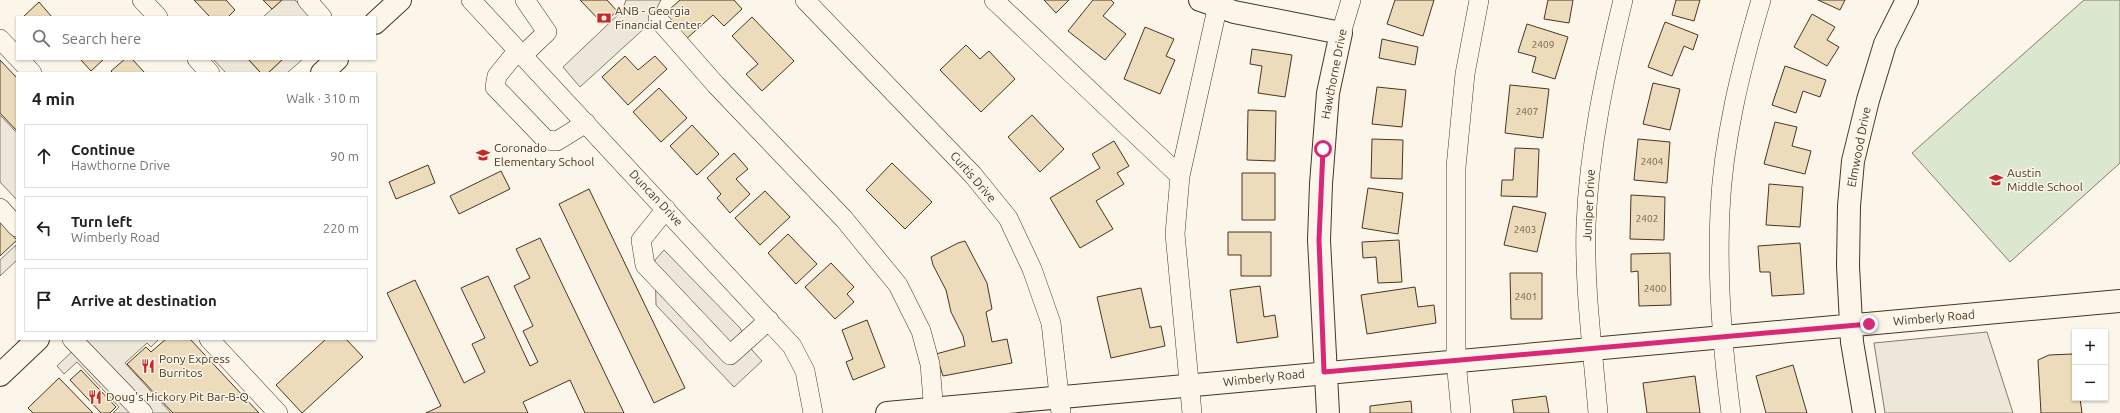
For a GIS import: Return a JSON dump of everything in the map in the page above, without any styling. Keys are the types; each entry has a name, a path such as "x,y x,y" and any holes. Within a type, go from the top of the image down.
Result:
{"main road":[{"path":"376,22 400,0"},
{"name":"Elmwood Drive","path":"1864,413 1854,364 1851,325 1848,266 1849,206 1854,161 1868,100 1885,44 1907,0"},
{"path":"1213,2 1234,12 1341,33"},
{"name":"Hawthorne Drive","path":"1328,413 1324,372 1319,240 1321,184 1328,93 1341,33"},
{"path":"323,72 336,60"},
{"name":"Wimberly Road","path":"887,413 1061,406 1190,386 1324,372 2120,301"},
{"path":"0,375 37,340"}],"street":[{"path":"142,0 157,16"},
{"path":"307,0 321,16"},
{"name":"Duncan Drive","path":"471,0 792,346 805,371 813,413"},
{"path":"525,0 547,32 520,53 497,76 495,87 546,140 558,141 586,123"},
{"name":"Curtis Drive","path":"805,0 973,175 1008,218 1032,269 1051,323 1061,406"},
{"path":"994,0 1180,176"},
{"name":"Hawthorne Drive","path":"1341,33 1351,0"},
{"path":"1461,413 1456,361 1456,168 1465,74 1479,0"},
{"name":"Juniper Drive","path":"1598,413 1588,291 1586,225 1593,150 1607,66 1623,0"},
{"path":"1731,413 1719,285 1720,210 1729,134 1751,36 1761,0"},
{"path":"1192,413 1175,234 1180,176 1213,2"},
{"path":"658,19 716,85 844,219 898,285 921,331 930,364 934,411"},
{"path":"0,39 16,56"},
{"path":"20,60 31,72"},
{"path":"198,60 209,72"},
{"path":"0,208 16,226"},
{"path":"666,209 641,240 645,265 730,355 769,320"},
{"path":"73,340 143,413"},
{"path":"210,340 278,413"}],"green space":[{"path":"2084,0 2120,0 2120,163 2010,262 1912,153"}],"shaded area":[{"path":"282,0 295,0 310,16 264,16"},
{"path":"626,0 661,0 648,25 580,87 563,67 622,11"},
{"path":"214,60 249,60 260,72 225,72"},
{"path":"282,60 302,60 288,72 269,72"},
{"path":"0,115 16,132 16,199 0,182"},
{"path":"16,245 16,261 0,276 0,260"},
{"path":"664,250 740,328 752,350 762,361 734,387 656,305 655,260"},
{"path":"1987,332 2013,413 1885,413 1874,343"},
{"path":"84,340 158,340 151,347 147,343 125,363 171,413 113,413 119,407 77,362 64,374 57,366"}],"building":[{"path":"194,0 226,0 235,10 229,16 209,16"},
{"path":"263,0 282,0 272,9"},
{"name":"ANB - Georgia Financial Center","path":"580,0 607,0 617,11 603,24"},
{"path":"680,0 734,0 742,9 724,26 713,15 685,40 662,16"},
{"path":"1044,0 1069,0 1056,13"},
{"path":"1093,0 1111,0 1114,3 1103,16 1126,34 1105,60 1068,31"},
{"path":"1395,0 1434,0 1423,36 1387,24"},
{"path":"1548,0 1573,0 1569,23 1544,19"},
{"path":"1676,0 1700,0 1694,21 1672,15"},
{"path":"1818,0 1845,0 1840,10"},
{"path":"39,2 51,16 24,16"},
{"path":"1812,14 1835,27 1827,40 1839,47 1827,66 1794,47"},
{"path":"752,17 794,61 762,91 746,74 758,64 732,36"},
{"path":"1665,22 1698,35 1693,50 1684,46 1672,76 1648,67"},
{"path":"1527,24 1568,37 1555,79 1532,72 1536,57 1518,52"},
{"path":"1145,27 1174,39 1166,56 1175,60 1160,94 1124,79"},
{"path":"1382,39 1418,47 1415,65 1379,58"},
{"path":"966,45 980,59 989,51 1015,79 981,112 940,70"},
{"path":"1252,49 1292,55 1285,97 1258,93 1262,66 1250,64"},
{"path":"625,56 638,70 655,56 667,69 628,105 602,77"},
{"path":"0,60 16,77 16,130 0,113"},
{"path":"81,60 103,60 91,71"},
{"path":"124,60 133,60 144,72 112,72 111,71"},
{"path":"249,60 282,60 269,72 260,72"},
{"path":"1785,66 1826,80 1820,97 1803,91 1796,113 1772,105"},
{"path":"1653,83 1680,89 1670,130 1643,124"},
{"path":"1510,85 1549,89 1543,138 1505,133"},
{"path":"1377,87 1406,90 1402,127 1372,124"},
{"path":"659,88 687,118 661,142 633,112"},
{"path":"1248,110 1276,111 1275,161 1247,160"},
{"path":"1032,115 1064,149 1040,172 1008,137"},
{"path":"1775,122 1797,127 1792,146 1811,151 1805,174 1764,164"},
{"path":"692,125 719,154 697,175 670,146"},
{"path":"1372,139 1403,140 1402,179 1371,178"},
{"path":"1638,139 1670,142 1667,183 1634,180"},
{"path":"1114,141 1129,166 1117,173 1124,184 1096,201 1113,229 1080,248 1050,198 1100,168 1092,154"},
{"path":"1515,148 1539,149 1537,197 1501,196 1502,180 1513,180"},
{"path":"734,153 748,169 736,179 750,194 730,213 717,198 721,194 707,178"},
{"path":"892,163 932,202 905,229 866,190"},
{"path":"428,165 435,183 396,199 389,182"},
{"path":"501,171 510,189 459,214 450,196"},
{"path":"1242,173 1275,173 1275,220 1242,220"},
{"path":"1769,184 1803,187 1800,227 1766,225"},
{"path":"1368,188 1403,193 1398,234 1362,228"},
{"path":"589,189 685,388 654,403 559,204"},
{"path":"765,191 790,217 760,245 735,218"},
{"path":"1631,195 1665,197 1664,240 1630,239"},
{"path":"1513,206 1546,213 1537,252 1504,245"},
{"path":"0,222 16,239 16,241 0,256"},
{"path":"1228,232 1271,232 1271,276 1241,276 1241,255 1228,255"},
{"path":"788,234 817,264 796,284 768,253"},
{"path":"540,238 624,413 585,413 570,380 523,402 528,413 426,413 441,406 387,293 415,280 464,383 485,372 472,344 485,338 461,288 488,276 530,366 538,362 523,331 533,326 514,286 530,278 516,249"},
{"path":"1399,240 1402,282 1378,283 1376,257 1363,258 1362,242"},
{"path":"965,241 987,283 992,309 986,312 992,342 1007,339 1012,363 943,376 936,354 965,346 963,336 951,312 946,290 933,265 931,257"},
{"path":"1800,243 1804,294 1772,296 1770,272 1760,272 1758,246"},
{"path":"1670,253 1671,305 1639,306 1638,271 1631,272 1631,254"},
{"path":"831,263 854,287 847,294 854,302 835,319 805,287"},
{"path":"1510,273 1542,273 1542,319 1511,319"},
{"path":"1260,286 1264,317 1275,315 1278,337 1237,343 1230,290"},
{"path":"1415,287 1418,307 1434,305 1436,323 1367,334 1361,295"},
{"path":"1141,288 1150,328 1161,326 1165,346 1111,358 1097,297"},
{"path":"867,320 885,367 853,380 846,362 853,359 842,330"},
{"path":"165,340 191,340 259,413 173,413 127,364 146,347 151,352"},
{"path":"325,340 347,340 363,357 302,413 276,385"},
{"path":"2072,354 2072,401 2080,401 2082,413 2041,413 2038,360 2049,355"},
{"path":"1793,365 1807,413 1766,413 1756,376"},
{"path":"81,370 116,407 110,413 101,413 70,380"},
{"path":"1695,376 1700,413 1647,413 1643,383"},
{"path":"59,378 93,413 33,413 28,408"},
{"path":"1546,396 1549,413 1514,413 1512,400"},
{"path":"1411,401 1412,413 1370,413 1370,406"}],"place":[{"name":"ANB - Georgia Financial Center","path":"604,18"},
{"name":"Coronado Elementary School","path":"483,155"},
{"name":"Austin Middle School","path":"1996,180"},
{"name":"Pony Express Burritos","path":"148,366"},
{"name":"Doug's Hickory Pit Bar-B-Q","path":"95,397"}],"route":[{"path":"1323,149 1319,240 1324,372 1831,326 1869,324"}]}
